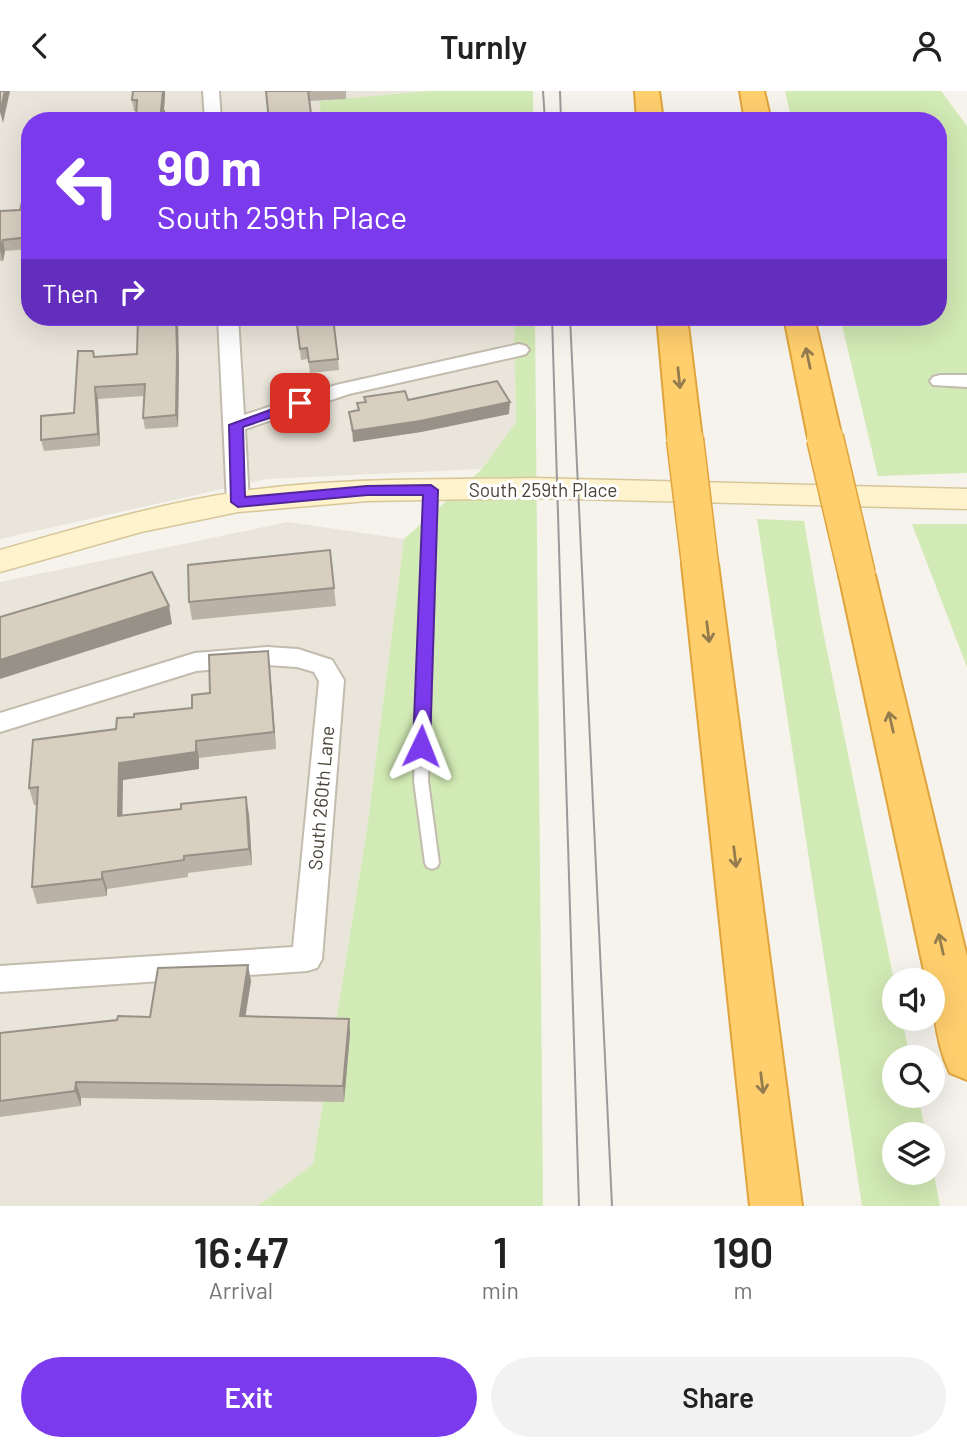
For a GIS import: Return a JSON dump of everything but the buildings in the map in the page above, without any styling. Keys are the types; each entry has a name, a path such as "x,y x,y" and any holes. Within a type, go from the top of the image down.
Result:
{"highway":[{"path":"647,91 649,112"},
{"path":"752,91 756,112"},
{"path":"673,326 776,1206"},
{"path":"801,326 967,1058"}],"main road":[{"name":"South 259th Place","path":"0,561 139,522 238,502 367,491 534,488 967,499"}],"street":[{"path":"211,91 212,112"},
{"path":"229,326 238,502"},
{"path":"236,425 343,389 519,350"},
{"path":"940,381 967,381"},
{"name":"South 260th Lane","path":"0,723 195,662 267,656 298,658 323,666 332,680 307,959 0,979"}],"lane":[{"path":"431,490 421,781 432,863"}],"shaded area":[{"path":"0,91 427,91 319,101 321,112 21,112 21,326 514,326 516,422 482,469 267,479 0,539"},
{"path":"288,522 404,539 367,829 313,1164 258,1206 0,1206 0,582"}],"green space":[{"path":"427,91 533,91 533,112 321,112 319,101"},
{"path":"785,91 941,91 967,126 967,473 878,476 842,326 947,326 947,112 790,112"},
{"path":"514,326 535,326 543,1206 258,1206 313,1164 367,829 404,539 482,469 516,422"},
{"path":"757,519 804,521 821,621 891,968 882,968 882,1031 905,1031 907,1045 882,1045 882,1108 921,1108 923,1122 882,1122 882,1185 936,1185 940,1206 862,1206"},
{"path":"912,524 967,524 967,667"}],"tram line":[{"path":"543,91 544,112"},
{"path":"560,91 561,112"},
{"path":"552,326 579,1206"},
{"path":"570,326 612,1206"}],"route":[{"path":"300,403 236,425 238,502 367,491 431,490 421,746"}]}
